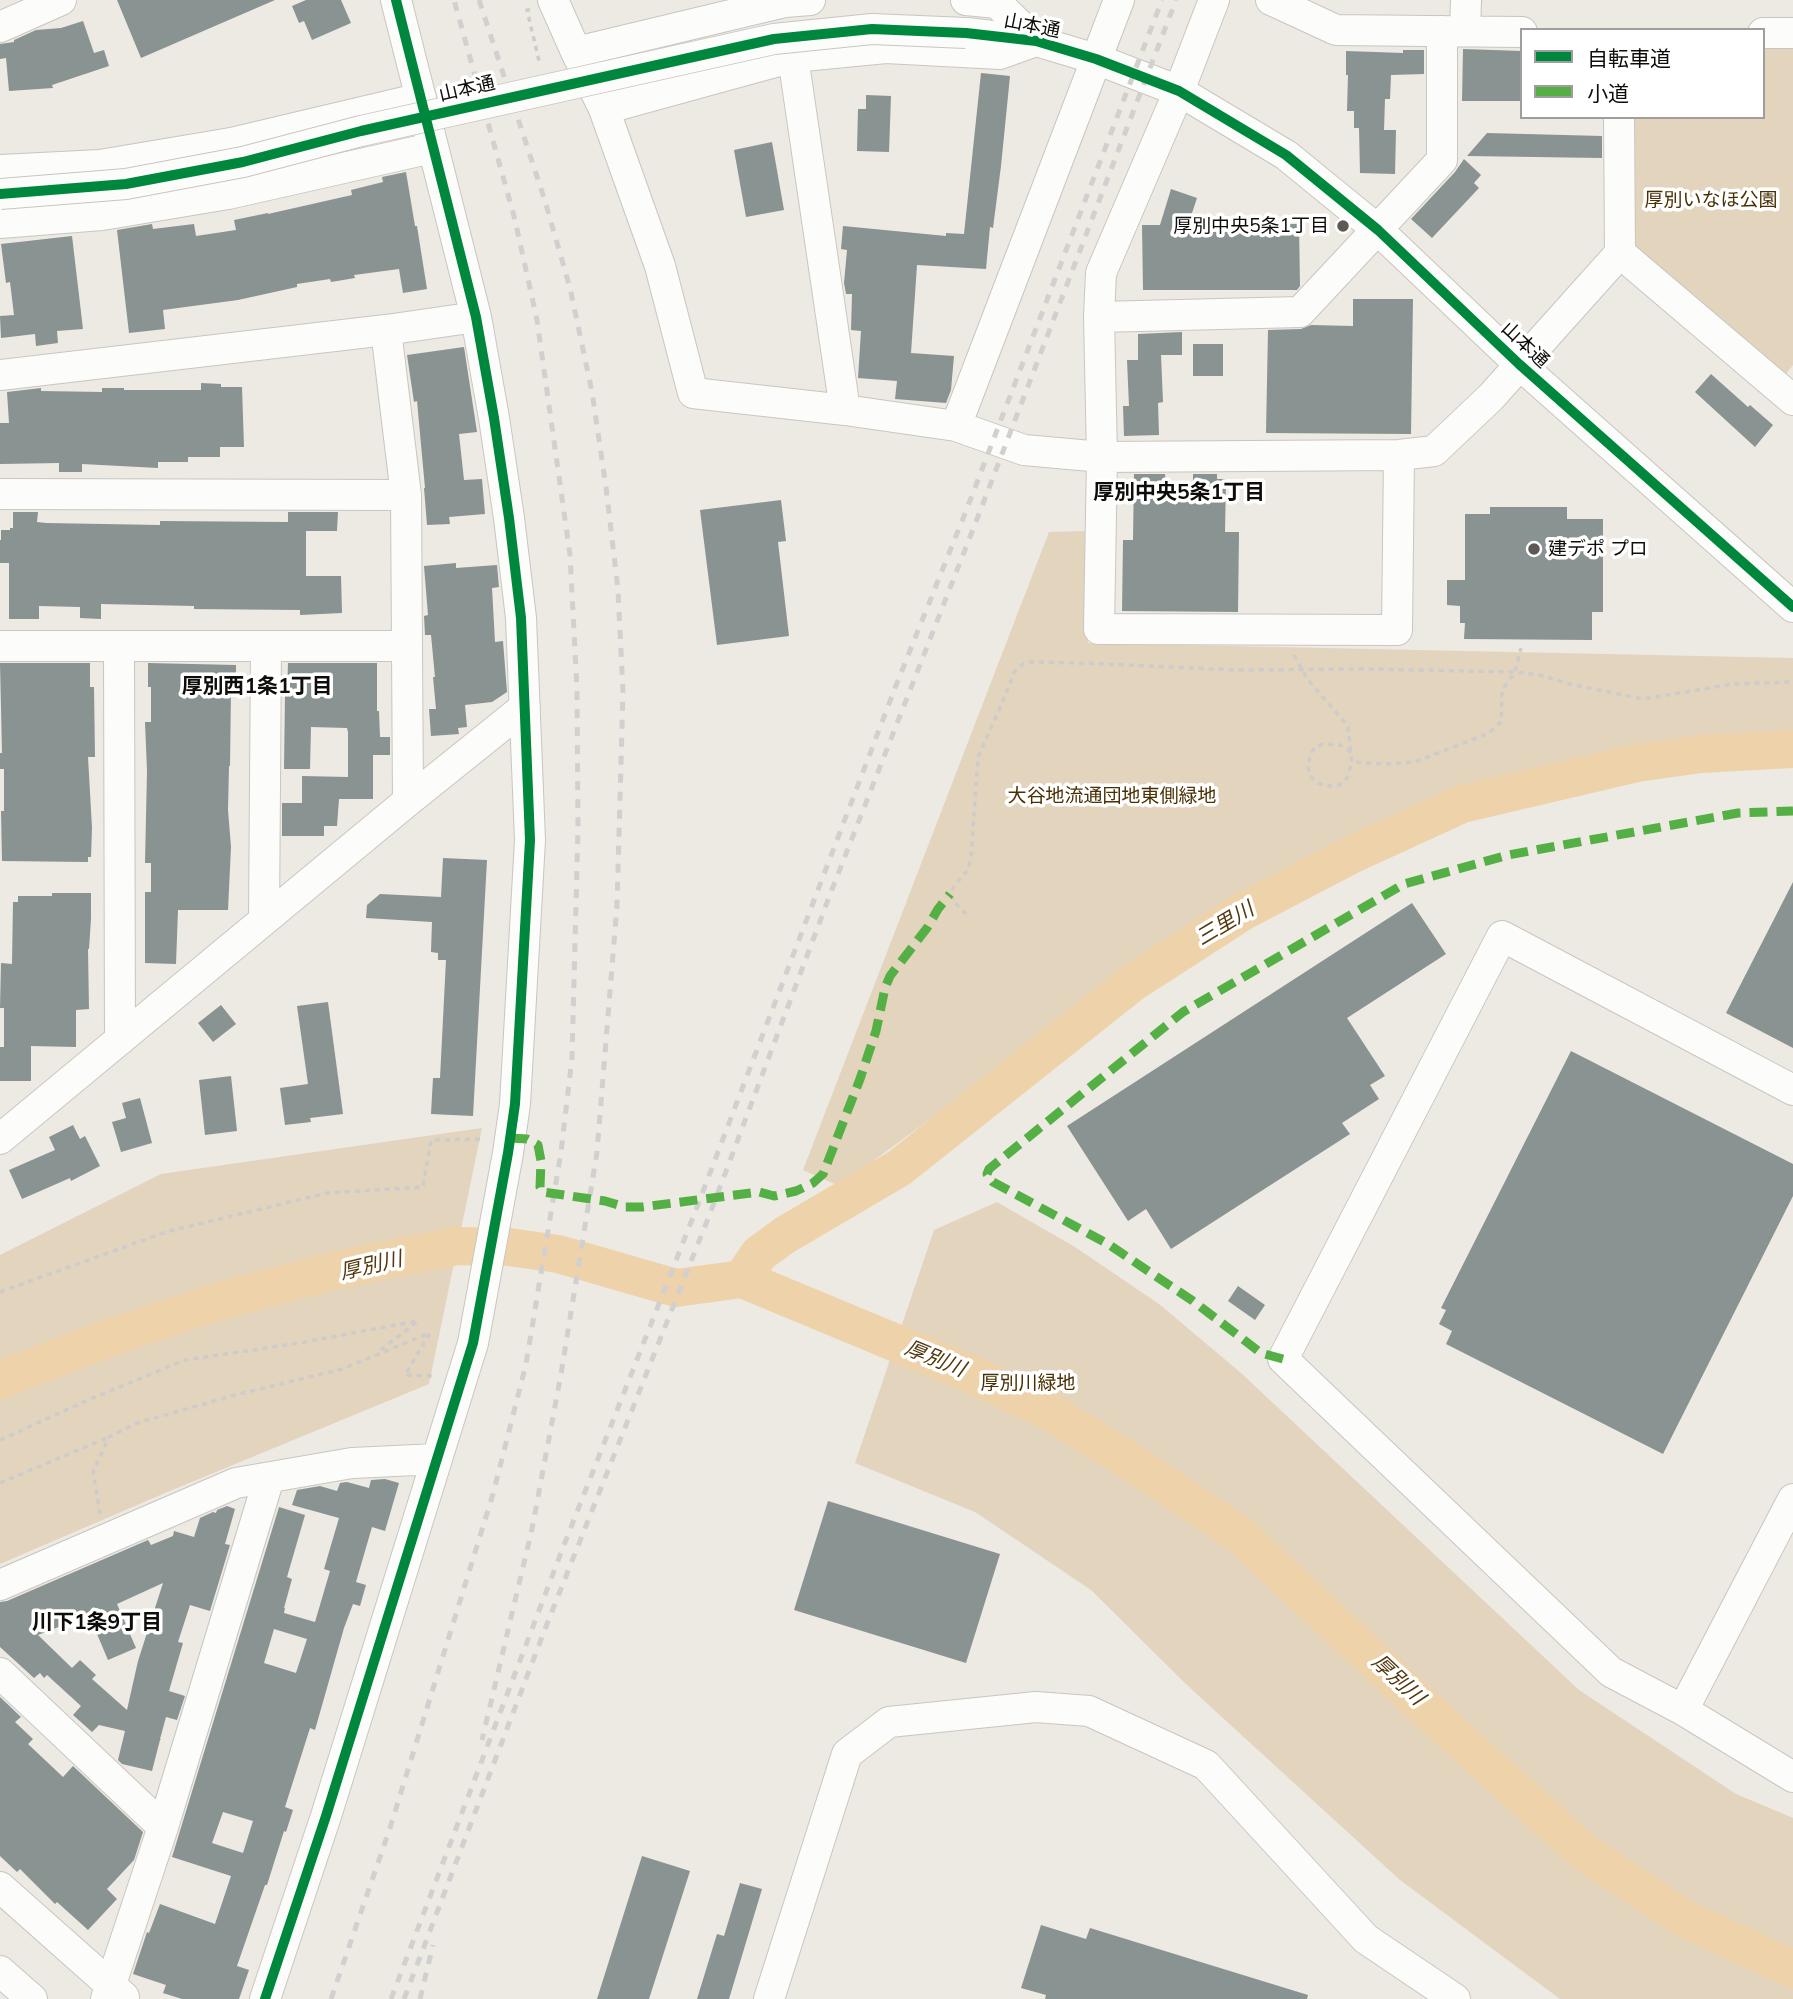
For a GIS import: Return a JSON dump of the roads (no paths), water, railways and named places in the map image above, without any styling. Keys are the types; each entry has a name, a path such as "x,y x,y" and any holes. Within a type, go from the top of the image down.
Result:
{"street":[{"path":"0,27 61,0"},
{"path":"265,1999 326,1816 473,1343 515,1104 530,839 521,618 495,418 476,317 396,0"},
{"path":"604,109 793,57 886,48 1000,54 1036,41 997,3 966,0"},
{"path":"956,426 1119,0"},
{"path":"1214,0 1101,273 1099,629 1397,630 1399,455"},
{"path":"1271,0 1336,30 1520,32"},
{"path":"1099,317 1300,312 1442,160 1454,31 1466,0"},
{"path":"576,52 793,1"},
{"path":"544,5 576,52 604,109 660,266 693,393 956,426 1024,450 1102,457 1399,455 1434,451 1491,397 1620,253 1619,119"},
{"name":"山本通","path":"0,194 127,184 243,162 361,131 774,39 872,29 966,33 1036,41 1096,59 1178,91 1286,155 1378,230 1519,364 1793,607"},
{"path":"1765,33 1793,33"},
{"path":"793,57 845,410"},
{"path":"0,170 100,165 231,143 421,98"},
{"path":"0,223 102,215 228,194 432,148"},
{"path":"1620,253 1791,394"},
{"path":"0,374 386,330 476,317"},
{"path":"386,330 406,495 408,801"},
{"path":"0,494 406,495"},
{"path":"0,646 407,646"},
{"path":"119,646 120,1040"},
{"path":"264,920 266,646"},
{"path":"0,1139 525,707"},
{"path":"1793,1090 1502,936 1283,1359 1611,1672 1683,1710 1793,1777"},
{"path":"0,1585 236,1483 352,1463 437,1459"},
{"path":"0,1887 114,1994 269,1478"},
{"path":"1683,1710 1793,1499"},
{"path":"0,1673 163,1827"},
{"path":"769,1999 847,1754 889,1722 1036,1707 1089,1711 1206,1765 1366,1939 1455,1999"},
{"path":"0,1970 32,1999"}],"waterway":[{"name":"三里川","path":"742,1279 759,1254 785,1235 899,1168 1132,983 1242,912 1353,854 1462,804 1637,763 1701,754 1793,749"},
{"name":"厚別川","path":"0,1380 103,1340 226,1299 337,1270 457,1246 509,1247 558,1254 676,1288 742,1279 973,1375 1047,1410 1125,1458 1239,1534 1585,1853 1685,1919 1793,1969"}],"railway":[{"path":"331,1999 390,1828 493,1494 526,1364 561,1152 572,1058 578,828 577,689 570,555 537,320 515,220 454,0"},
{"path":"479,0 545,201 570,288 592,392 618,590 623,692 617,905 597,1152 561,1374 532,1529 482,1740"},
{"path":"391,1999 1162,0"},
{"path":"404,1999 545,1629 711,1211 831,892 1176,0"},
{"path":"420,1999 433,1945"}],"place":[{"name":"厚別中央5条1丁目","path":"1343,226"},
{"name":"建デポ プロ","path":"1534,549"}],"district":[{"name":"厚別中央5条1丁目","path":"1179,493"},
{"name":"厚別西1条1丁目","path":"257,687"},
{"name":"川下1条9丁目","path":"97,1623"}],"park label":[{"name":"厚別いなほ公園","path":"1711,200"},
{"name":"大谷地流通団地東側緑地","path":"1112,796"},
{"name":"厚別川緑地","path":"1028,1383"}]}
